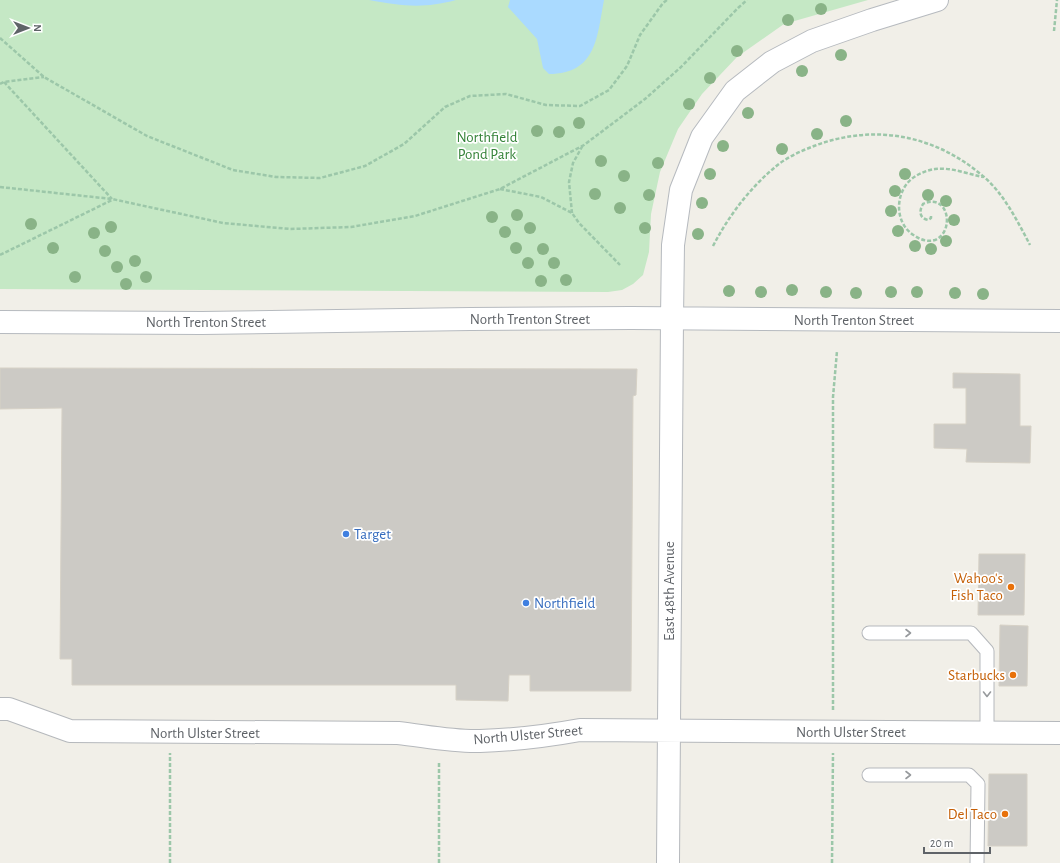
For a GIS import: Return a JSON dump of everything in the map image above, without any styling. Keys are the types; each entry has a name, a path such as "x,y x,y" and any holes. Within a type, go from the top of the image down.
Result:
{"street":[{"name":"East 48th Avenue","path":"668,863 673,245 681,190 702,137 736,91 772,62 812,41 872,20 937,0"},
{"name":"North Trenton Street","path":"0,322 202,323 672,318 1060,321"},
{"name":"North Ulster Street","path":"0,709 9,709 70,731 398,733 479,741 541,737 580,730 1060,733"}],"lane":[{"path":"869,633 971,633 986,651 986,732"},
{"path":"868,774 969,775 978,784 977,863"}],"path":[{"path":"0,38 44,77 147,136 233,170 276,177 320,178 365,166 404,144 445,107 470,96 506,94 546,105 580,106 609,90 627,66 640,35 663,3 667,0"},
{"path":"0,187 112,199 223,224 290,229 351,228 415,216 500,189 584,145 645,99 681,67 738,8 748,0"},
{"path":"1054,31 1057,0"},
{"path":"0,84 4,82 44,77"},
{"path":"4,82 112,199"},
{"path":"713,246 723,226 753,188 776,166 802,151 830,140 873,134 887,134 912,138 940,147 964,161 985,178 1000,195 1030,245"},
{"path":"572,213 569,182 573,163 584,145"},
{"path":"931,216 928,220 921,216 920,209 923,204 928,201 936,201 943,206 947,214 947,224 944,232 937,239 929,241 919,239 909,233 903,225 899,214 899,200 904,187 913,178 934,169 948,169 985,178"},
{"path":"500,189 541,197 572,213 579,223 620,265"},
{"path":"0,255 112,199"},
{"path":"832,863 833,405 836,351"},
{"path":"170,732 170,863"},
{"path":"439,863 440,738"}],"green space":[{"name":"Northfield Pond Park","path":"0,0 868,0 784,24 737,57 702,94 678,129 660,172 651,214 649,252 643,275 633,284 622,290 608,292 0,289"}],"water":[{"path":"369,0 456,0 433,5 412,6"},
{"path":"510,0 604,0 596,39 586,60 577,68 565,72 549,74 543,68 537,39 508,7"}],"building":[{"name":"Target","path":"0,368 637,369 636,395 633,396 631,691 530,691 530,675 509,675 508,701 456,700 456,685 72,685 72,659 60,659 62,408 0,409"},
{"path":"953,373 1020,374 1020,426 1031,426 1030,463 966,462 967,449 934,448 934,424 966,424 966,388 953,388"},
{"path":"979,554 1025,554 1024,615 978,615"},
{"path":"1000,625 1028,626 1027,686 999,686"},
{"path":"989,774 1027,774 1027,846 988,846"}],"place":[{"name":"Target","path":"346,534"},
{"name":"Wahoo's Fish Taco","path":"1011,587"},
{"name":"Northfield","path":"526,603"},
{"name":"Starbucks","path":"1013,675"},
{"name":"Del Taco","path":"1005,814"}]}
